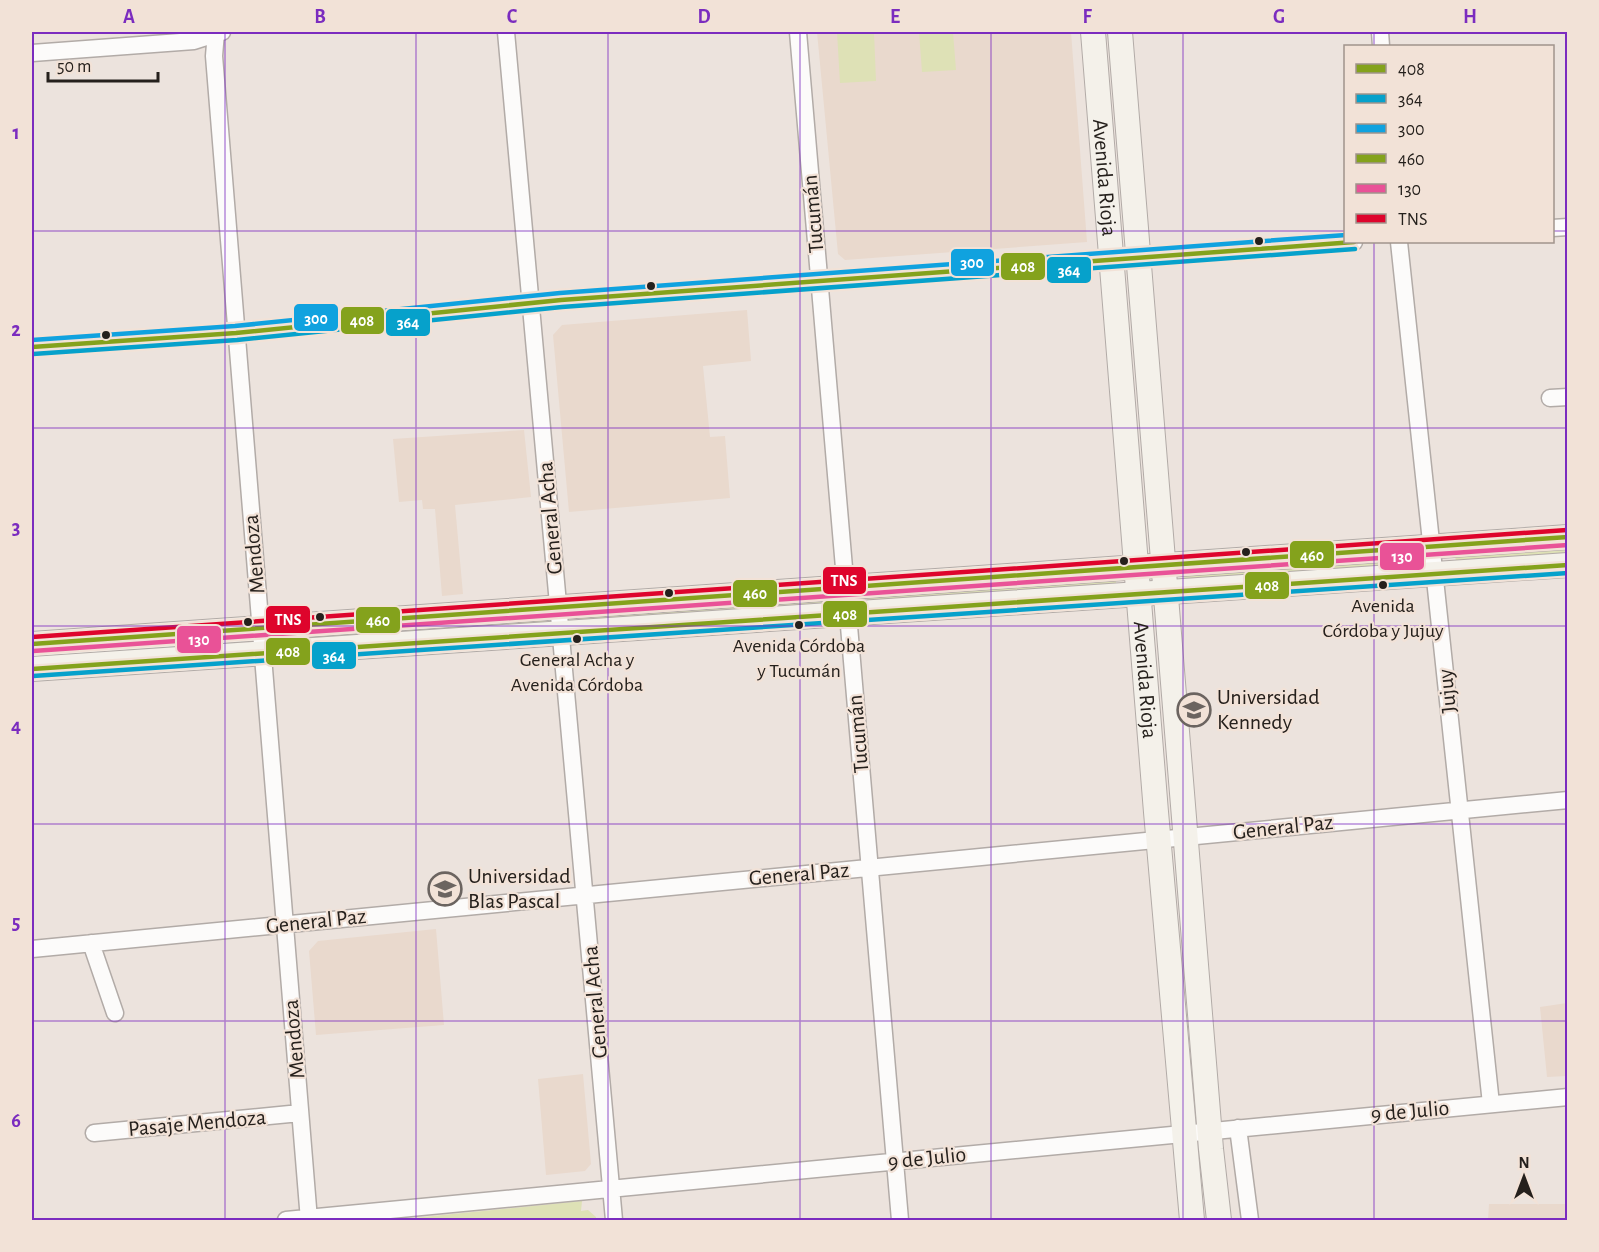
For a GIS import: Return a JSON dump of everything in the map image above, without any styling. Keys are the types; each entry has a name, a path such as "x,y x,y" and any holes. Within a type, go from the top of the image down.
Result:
{"main road":[{"name":"Avenida Rioja","path":"1093,32 1158,840 1192,1221"},
{"name":"Avenida Rioja","path":"1120,32 1209,1130 1219,1221"},
{"path":"32,644 1568,537"},
{"path":"32,669 1568,565"},
{"path":"1183,1133 1196,1143 1204,1197 1210,1210 1219,1221"}],"street":[{"path":"32,53 194,41 218,32"},
{"name":"Mendoza","path":"218,32 214,56 309,1219"},
{"name":"General Acha","path":"506,32 614,1221"},
{"name":"Tucumán","path":"798,32 900,1221"},
{"path":"32,348 236,333 531,303 1344,243"},
{"name":"Jujuy","path":"1399,243 1491,1104"},
{"path":"1550,398 1568,397"},
{"name":"General Paz","path":"32,949 1568,800"},
{"path":"91,943 115,1013"},
{"name":"9 de Julio","path":"286,1221 1568,1096"},
{"name":"Pasaje Mendoza","path":"94,1133 300,1113"},
{"path":"1238,1128 1250,1221"}],"shaded area":[{"path":"817,32 1071,32 1087,242 845,260 838,254"},
{"path":"747,310 751,361 703,366 710,437 725,436 730,498 569,512 553,335 562,325"},
{"path":"524,430 531,497 455,505 463,594 442,596 435,509 423,509 422,500 399,502 393,439"},
{"path":"436,929 444,1025 316,1035 309,951 318,941"},
{"path":"1567,1003 1567,1076 1547,1077 1540,1007"},
{"path":"583,1074 591,1164 585,1171 546,1175 538,1079"},
{"path":"1489,1204 1567,1204 1567,1220 1488,1220"}],"green space":[{"path":"837,32 874,32 876,81 840,83"},
{"path":"919,32 953,32 956,70 922,72"},
{"path":"1567,545 1567,557 1456,563 1455,554"},
{"path":"1412,558 1414,565 1185,581 1183,576"},
{"path":"1116,579 1116,584 867,601 867,595"},
{"path":"826,599 826,605 581,623 580,617"},
{"path":"544,619 545,624 277,641 277,638"},
{"path":"582,1201 581,1211 588,1210 596,1217 596,1220 393,1220"}],"transit line":[{"name":"300","path":"32,340 235,326 560,293 1344,235"},
{"name":"408","path":"32,347 236,333 561,300 1344,243"},
{"name":"364","path":"33,354 237,340 562,307 1355,249"},
{"name":"TNS","path":"32,637 1567,530"},
{"name":"460","path":"32,644 1568,537"},
{"name":"130","path":"33,651 1568,545"},
{"name":"408","path":"32,669 1568,565"},
{"name":"364","path":"33,676 1568,573"}],"place":[{"name":"Avenida Córdoba y Jujuy","path":"1383,585"},
{"name":"Avenida Córdoba y Tucumán","path":"799,625"},
{"name":"General Acha y Avenida Córdoba","path":"577,639"},
{"name":"Universidad Kennedy","path":"1194,710"},
{"name":"Universidad Blas Pascal","path":"445,889"}]}
